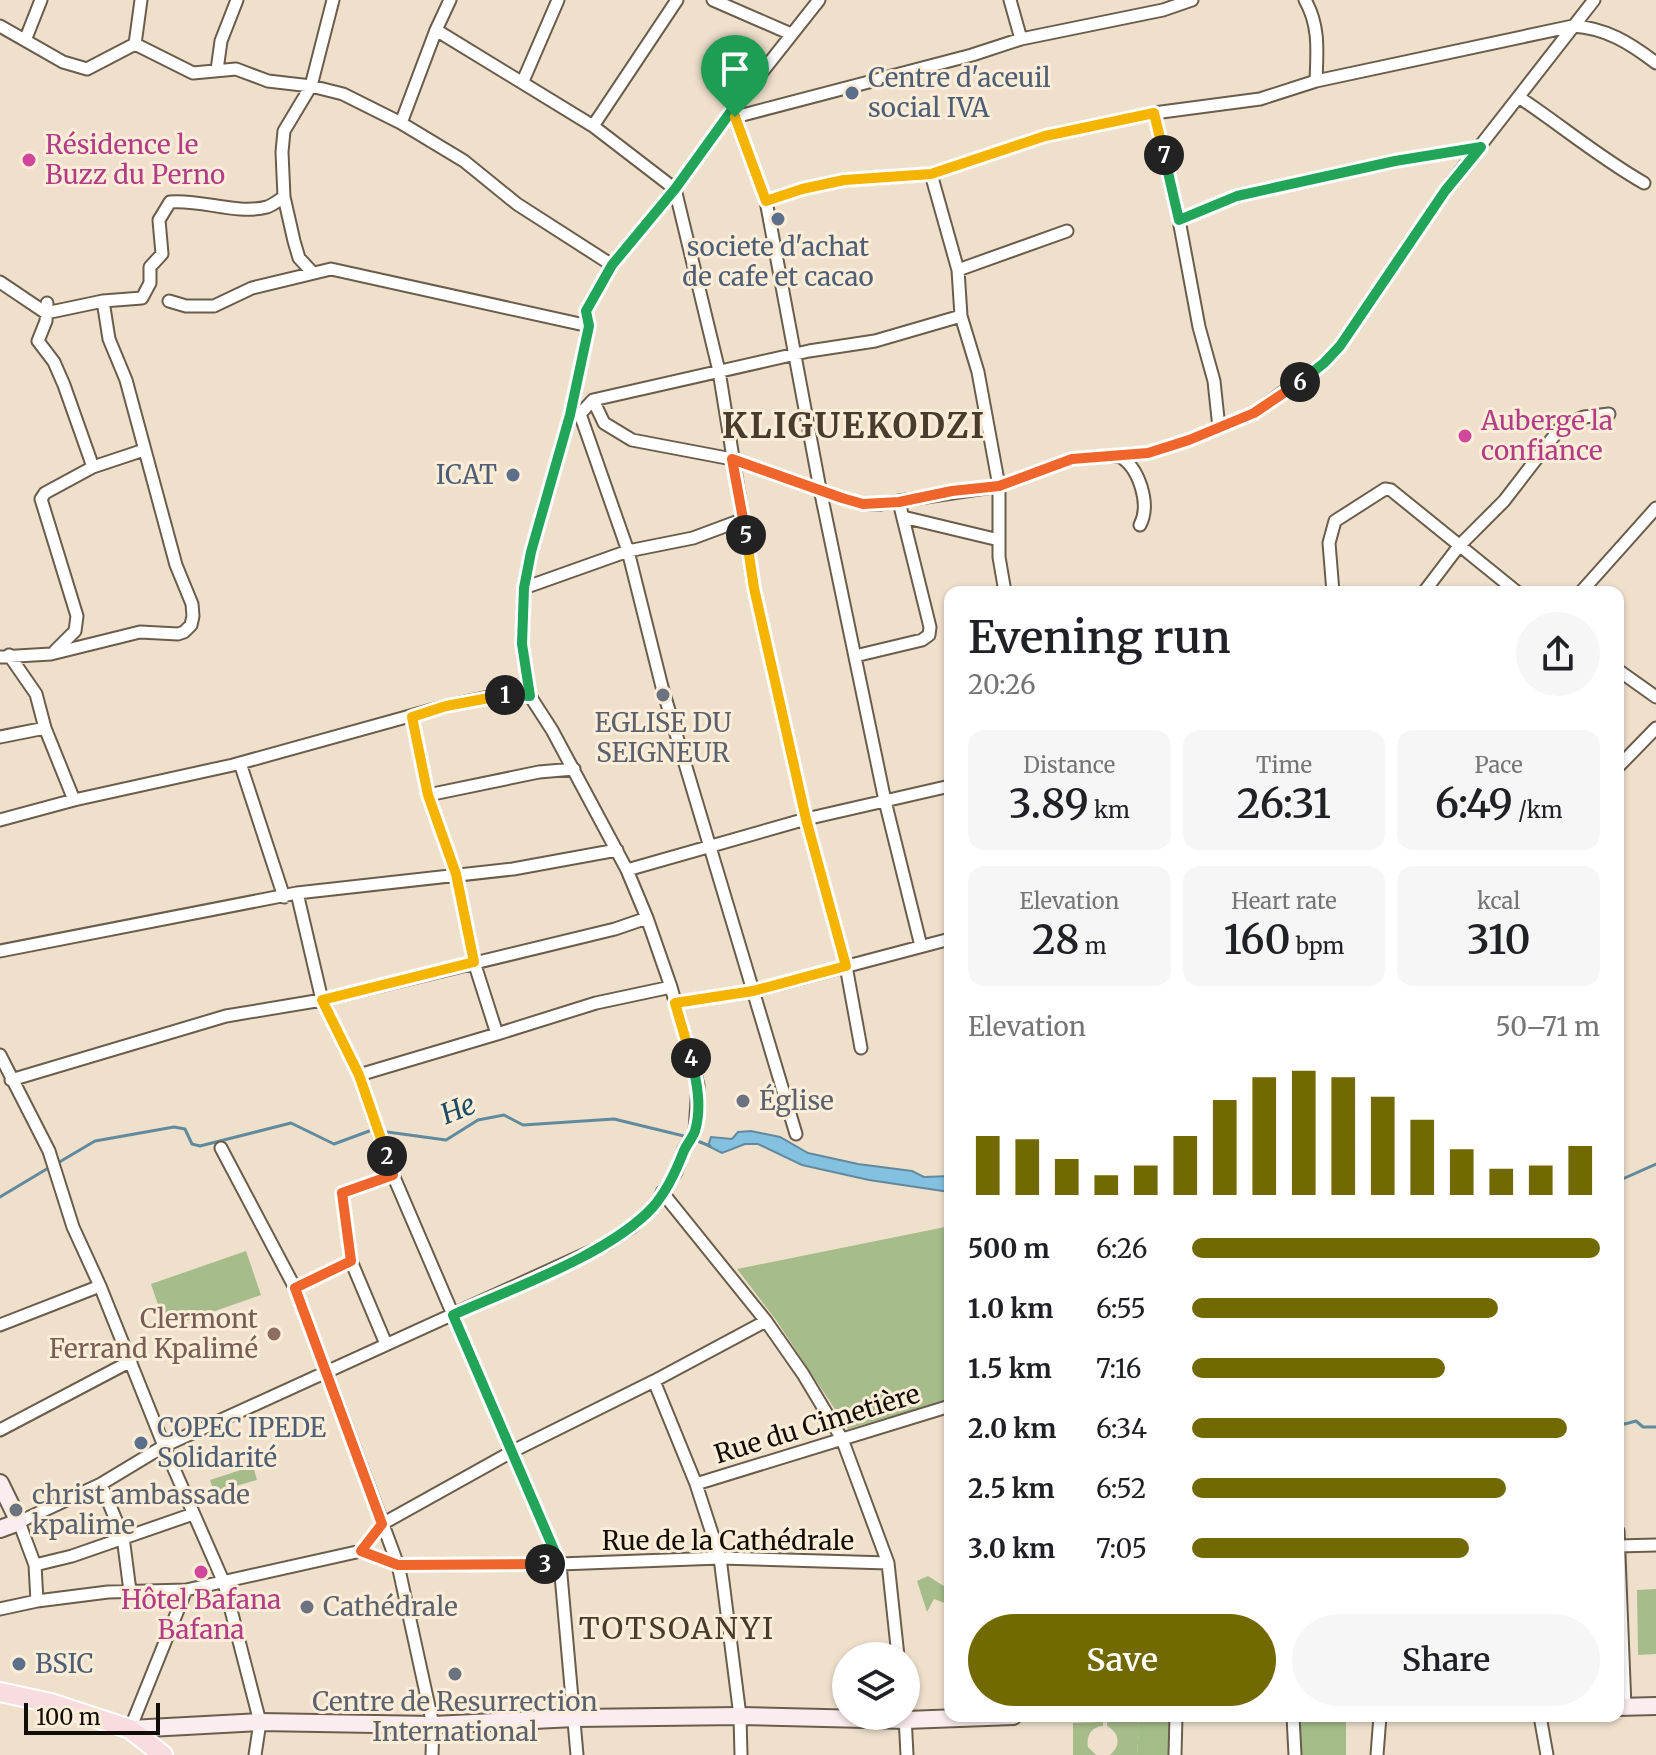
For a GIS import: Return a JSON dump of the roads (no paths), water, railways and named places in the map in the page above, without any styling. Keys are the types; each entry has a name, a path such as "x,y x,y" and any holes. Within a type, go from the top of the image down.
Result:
{"main road":[{"path":"0,1483 19,1522 0,1529"},
{"path":"0,1692 51,1703 130,1729 163,1755"},
{"path":"1624,1707 1656,1706"},
{"path":"130,1729 260,1722 433,1725 575,1718 832,1717"},
{"path":"920,1718 944,1717"}],"street":[{"path":"26,38 41,0"},
{"path":"135,44 141,0"},
{"path":"217,70 221,41 237,0"},
{"path":"313,273 299,258 284,197 282,152 284,131 311,86 333,0"},
{"path":"401,123 450,0"},
{"path":"523,81 558,0"},
{"path":"593,126 677,0"},
{"path":"713,0 791,34"},
{"path":"37,1601 35,1565 19,1522 101,1484 164,1446 605,1245 632,1227 655,1205 676,1172 692,1136 698,1085 671,987 627,870 574,769 530,696 522,644 524,588 531,552 575,414 589,326 586,311 612,265 675,189 819,0"},
{"path":"1010,0 1021,39"},
{"path":"734,113 972,55 1021,39 1163,10 1192,0"},
{"path":"1305,0 1315,23 1318,43 1316,81"},
{"path":"593,400 604,423 632,440 732,459 863,504 899,502 952,491 999,486 1072,459 1148,453 1219,428 1254,413 1277,398 1324,363 1340,346 1445,191 1594,0"},
{"path":"0,26 26,38 63,62 87,69 135,44"},
{"path":"766,201 844,180 931,174 1045,136 1154,113 1260,99 1316,81 1573,26 1595,27 1633,45 1656,63"},
{"path":"436,30 593,126 675,189 719,371 754,588 806,819 846,966 861,1048"},
{"path":"135,44 193,73 236,69 268,81 311,86 343,94 401,123 464,161 517,204 612,265"},
{"path":"1520,98 1611,164 1644,183"},
{"path":"734,113 766,201 820,489 885,801 921,946"},
{"path":"1154,113 1179,220 1199,327 1214,381 1219,428"},
{"path":"1179,220 1237,196 1395,161 1481,147"},
{"path":"931,174 958,270 961,316 978,372 999,486 999,557 1004,586"},
{"path":"0,282 47,308 142,298 147,291 150,267 162,254 159,220 170,202 185,200 249,208 267,207 284,197"},
{"path":"958,270 1067,231"},
{"path":"169,301 186,306 214,306 252,288 331,269 589,326"},
{"path":"4,656 51,654 140,632 178,634 191,625 192,604 176,565 126,380 109,339 103,301"},
{"path":"47,308 44,329 38,341 54,362 93,467"},
{"path":"575,414 593,400 795,355 875,341 961,316"},
{"path":"575,414 628,551 662,687 796,1134"},
{"path":"1429,586 1459,546 1504,501 1561,427 1584,417 1609,414"},
{"path":"51,654 75,631 77,616 41,499 45,493 93,467 144,450"},
{"path":"1119,456 1129,462 1140,483 1145,505 1145,516 1140,525"},
{"path":"1333,586 1329,543 1335,521 1385,489 1391,490 1509,586"},
{"path":"855,656 922,640 929,635 930,627 899,502"},
{"path":"1586,586 1656,508"},
{"path":"903,517 999,540"},
{"path":"524,588 628,551 693,538 744,519"},
{"path":"4,656 36,694 45,728 74,800"},
{"path":"1624,674 1656,697"},
{"path":"0,820 240,763 446,706 498,695 530,696"},
{"path":"412,717 428,795 456,874 474,962 497,1034"},
{"path":"0,737 45,728"},
{"path":"1624,761 1656,728"},
{"path":"240,763 284,897"},
{"path":"428,795 539,772 574,769"},
{"path":"627,870 806,819 944,787"},
{"path":"0,951 297,893 513,869 617,850"},
{"path":"297,893 322,1000 359,1075 393,1175 560,1564 577,1755"},
{"path":"11,1080 226,1016 322,1000 615,929 647,918"},
{"path":"675,1003 753,991 944,940"},
{"path":"359,1075 596,1003 671,987"},
{"path":"0,1055 49,1151 73,1227 224,1583 260,1722 255,1755"},
{"path":"221,1148 295,1288 398,1565 433,1725 432,1755"},
{"path":"386,1344 351,1261 342,1193 393,1175"},
{"path":"662,1192 766,1321 803,1374 842,1439 888,1563 896,1642"},
{"path":"295,1288 351,1261"},
{"path":"0,1325 100,1286"},
{"path":"0,1609 37,1601 130,1591 186,1590 361,1551 382,1524 513,1451 766,1321"},
{"path":"0,1430 131,1361"},
{"path":"654,1381 696,1484 720,1558 740,1716 741,1755"},
{"name":"Rue du Cimetière","path":"696,1484 944,1408"},
{"path":"101,1484 123,1537 130,1591"},
{"path":"35,1565 72,1556 193,1514"},
{"path":"1624,1546 1656,1545"},
{"name":"Rue de la Cathédrale","path":"361,1551 398,1565 560,1564 720,1558 888,1563"},
{"path":"130,1729 186,1590"},
{"path":"1175,1755 1176,1722"},
{"path":"1293,1722 1295,1755"},
{"path":"1377,1755 1380,1722"},
{"path":"1541,1722 1547,1755"},
{"path":"906,1730 907,1755"}],"water":[{"path":"751,1131 780,1137 808,1153 858,1164 912,1171 924,1177 944,1176 944,1191 869,1180 802,1165 758,1144 745,1144 722,1153 708,1146 711,1137 732,1139 738,1132"}],"waterway":[{"name":"He","path":"380,1131 446,1140 478,1120 504,1115 523,1125 614,1119 688,1137"},
{"name":"He","path":"56,1164 95,1141 174,1127 185,1129 192,1144 200,1146 291,1123 334,1144 372,1130"},
{"name":"He","path":"695,1140 710,1146"},
{"name":"He","path":"1624,1178 1656,1164"},
{"name":"He","path":"0,1197 50,1167"},
{"path":"1624,1424 1636,1421 1643,1427 1656,1427"}],"place":[{"name":"Centre d'aceuil social IVA","path":"852,93"},
{"name":"Résidence le Buzz du Perno","path":"29,160"},
{"name":"societe d'achat de cafe et cacao","path":"778,219"},
{"name":"Auberge la confiance","path":"1465,436"},
{"name":"ICAT","path":"513,475"},
{"name":"EGLISE DU SEIGNEUR","path":"663,695"},
{"name":"Église","path":"743,1101"},
{"name":"Clermont Ferrand Kpalimé","path":"274,1334"},
{"name":"COPEC IPEDE Solidarité","path":"141,1443"},
{"name":"christ ambassade kpalime","path":"16,1510"},
{"name":"Hôtel Bafana Bafana","path":"201,1572"},
{"name":"Cathédrale","path":"307,1607"},
{"name":"BSIC","path":"19,1664"},
{"name":"Centre de Resurrection International","path":"455,1674"}],"district":[{"name":"KLIGUEKODZI","path":"854,426"},
{"name":"TOTSOANYI","path":"677,1629"}]}
